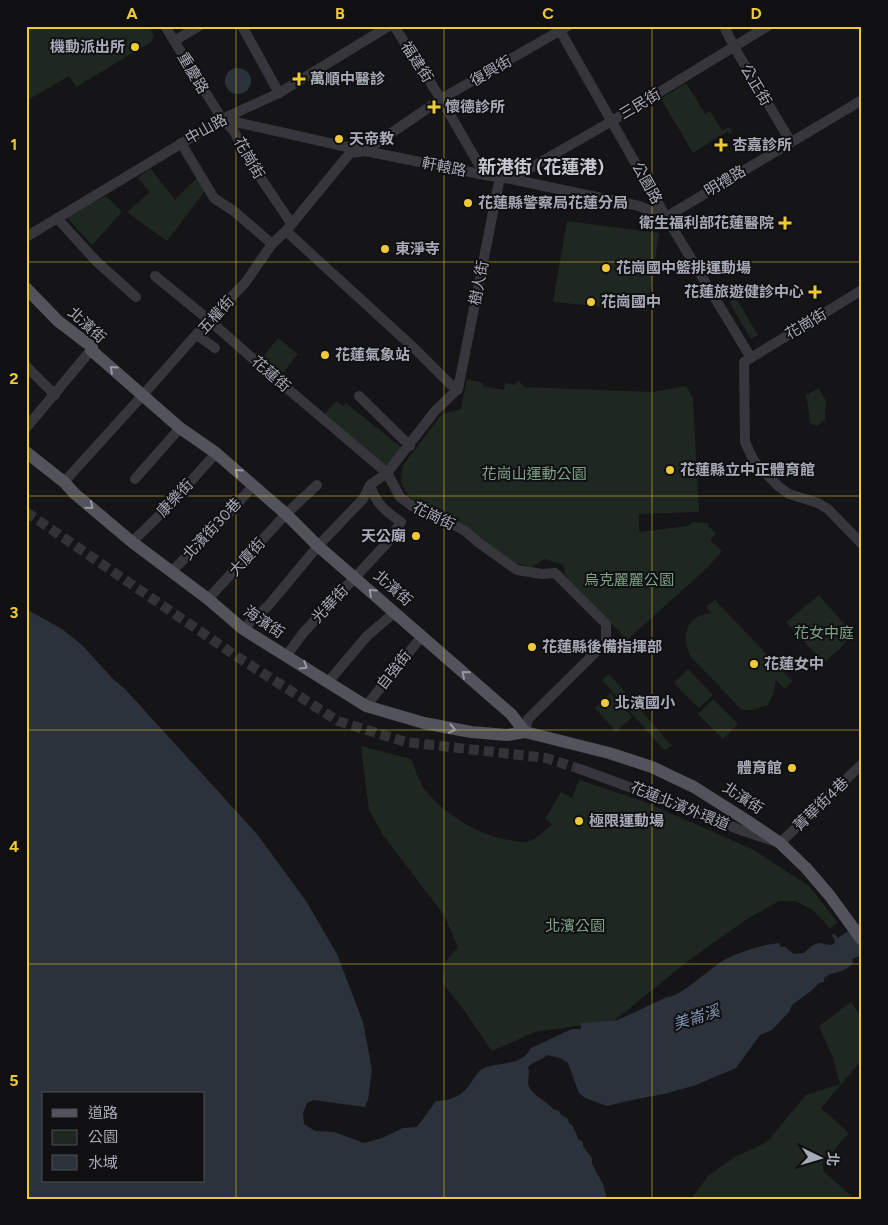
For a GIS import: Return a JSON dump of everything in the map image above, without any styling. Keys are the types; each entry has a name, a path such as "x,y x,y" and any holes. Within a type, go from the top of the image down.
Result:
{"main road":[{"name":"北濱街","path":"26,288 58,321 92,347 91,350 142,396 180,428 216,453 286,514 318,546 511,714 524,732 609,753 652,767 694,787 780,843 830,896 862,940"},
{"name":"海濱街","path":"26,452 64,482 75,494 132,542 208,599 244,629 366,706 424,723 471,732 507,736 524,732"}],"street":[{"name":"重慶路","path":"165,26 222,119"},
{"path":"174,41 199,26"},
{"path":"242,26 280,93"},
{"name":"中山路","path":"26,237 222,119 280,93 389,26"},
{"name":"福建街","path":"394,26 441,99 485,175"},
{"name":"公正街","path":"724,26 734,47 791,142"},
{"name":"三民街","path":"511,179 612,121 768,26"},
{"name":"復興街","path":"365,151 441,99 562,28"},
{"name":"公園路","path":"562,28 666,217 750,358"},
{"name":"明禮路","path":"666,217 862,100"},
{"name":"軒轅路","path":"222,119 365,151 639,206 666,217"},
{"name":"花崗街","path":"222,119 233,130 288,227 450,385 458,389"},
{"path":"181,143 214,198 235,212 272,244"},
{"name":"五權街","path":"64,482 209,320 245,283 272,244 350,153 365,151"},
{"name":"樹人街","path":"458,389 500,177"},
{"path":"57,218 96,261 136,297"},
{"name":"花蓮街","path":"155,276 387,472"},
{"name":"花崗街","path":"750,358 862,290"},
{"path":"197,335 214,348"},
{"path":"26,428 91,350"},
{"path":"750,358 744,362 745,442 754,461 778,486 789,494 818,503 828,509 862,544"},
{"path":"26,366 55,395"},
{"path":"244,629 268,606 318,546 363,499 370,485 387,472 410,446 436,411 458,389"},
{"path":"359,396 410,446"},
{"path":"135,479 180,428"},
{"name":"康樂街","path":"132,542 167,508 216,453"},
{"name":"花崗街","path":"387,472 400,497 412,506 465,531 478,543 517,570 542,574 555,572 606,624 606,642 528,718 524,732"},
{"name":"大廈街","path":"208,599 286,514 317,485"},
{"name":"光華街","path":"286,656 304,632 392,537 401,522 384,510 374,498 370,485"},
{"name":"北濱街30巷","path":"171,572 253,486"},
{"path":"328,682 367,636 395,612"},
{"name":"自強街","path":"366,706 422,636"},
{"name":"菁華街4巷","path":"780,843 862,764"},
{"name":"花蓮北濱外環道","path":"580,769 673,803 743,832 780,843"}],"green space":[{"path":"26,26 148,26 154,35 151,42 76,87 69,76 26,101"},
{"path":"686,83 705,114 710,111 722,131 729,127 732,132 729,134 728,131 693,153 661,99"},
{"path":"150,168 175,200 197,178 205,191 167,241 127,212 150,192 138,178"},
{"path":"106,196 122,212 92,245 66,217"},
{"name":"花崗國中籃排運動場","path":"567,221 659,233 647,311 553,302"},
{"path":"736,298 758,335 751,339 729,302"},
{"path":"278,338 298,354 282,374 262,358"},
{"name":"花崗山運動公園","path":"467,379 483,383 483,386 504,390 505,383 516,385 517,381 524,387 652,392 686,386 693,398 699,512 639,514 639,532 688,526 693,522 708,523 708,526 716,533 710,540 722,551 707,568 627,640 569,580 563,565 545,559 532,567 511,562 447,516 413,500 405,491 401,481 404,464 442,414 461,409"},
{"path":"819,388 826,401 825,420 817,426 810,423 805,396"},
{"path":"336,401 344,406 346,403 402,448 387,468 324,415"},
{"name":"花女中庭","path":"819,595 854,635 824,663 786,622"},
{"path":"715,600 792,681 785,689 776,680 774,692 768,705 753,710 740,708 690,656 686,641 688,628 696,618 711,613 706,606"},
{"path":"688,669 713,695 699,708 674,683"},
{"path":"609,674 672,746 664,750 602,680"},
{"path":"611,693 632,717 616,732 595,708"},
{"path":"713,699 738,724 723,739 698,714"},
{"name":"北濱公園","path":"361,746 411,759 426,791 444,809 466,824 503,839 526,842 541,834 552,824 545,819 561,792 572,798 579,780 645,802 754,850 809,886 838,923 830,928 813,910 795,901 779,901 747,919 692,958 615,1020 535,1032 492,1051 442,982 446,961 458,947 444,915 383,835 369,810"},
{"path":"851,1002 862,1017 860,1022 862,1024 862,1060 821,1108 849,1133 823,1162 823,1171 855,1199 691,1199 708,1176 735,1157 767,1142 806,1095 840,1084 833,1058 819,1026"}],"water":[{"path":"238,68 247,72 251,81 247,90 238,94 229,90 225,81 229,72"},
{"name":"美崙溪","path":"26,609 62,629 83,646 112,678 125,689 257,834 306,901 337,954 363,1022 372,1070 368,1100 365,1107 313,1100 307,1103 303,1113 304,1124 315,1131 334,1132 364,1143 382,1138 403,1128 417,1127 436,1101 451,1099 459,1095 482,1069 516,1061 527,1054 531,1048 572,1029 581,1029 581,1023 618,1020 673,996 726,959 739,953 779,943 781,947 785,947 794,954 804,953 813,945 820,943 834,944 835,941 832,935 834,934 838,938 862,921 862,955 852,959 853,963 846,969 824,978 824,982 819,983 792,1005 789,1012 772,1030 760,1035 736,1068 696,1085 607,1106 585,1098 579,1093 568,1063 560,1058 547,1055 528,1067 528,1083 531,1091 553,1109 559,1111 573,1126 578,1139 583,1142 583,1146 592,1158 592,1164 603,1184 607,1199 26,1199"}],"tunnel":[{"path":"26,512 239,658 338,721 406,742 546,758 580,769"}],"place":[{"name":"機動派出所","path":"135,47"},
{"name":"萬順中醫診","path":"299,79"},
{"name":"懷德診所","path":"434,107"},
{"name":"天帝教","path":"339,139"},
{"name":"杏嘉診所","path":"721,145"},
{"name":"花蓮縣警察局花蓮分局","path":"468,203"},
{"name":"衛生福利部花蓮醫院","path":"785,223"},
{"name":"東淨寺","path":"385,249"},
{"name":"花崗國中籃排運動場","path":"606,268"},
{"name":"花蓮旅遊健診中心","path":"815,292"},
{"name":"花崗國中","path":"591,302"},
{"name":"花蓮氣象站","path":"325,355"},
{"name":"花蓮縣立中正體育館","path":"670,470"},
{"name":"天公廟","path":"416,536"},
{"name":"花蓮縣後備指揮部","path":"532,647"},
{"name":"花蓮女中","path":"754,664"},
{"name":"北濱國小","path":"605,703"},
{"name":"體育館","path":"792,768"},
{"name":"極限運動場","path":"579,821"}],"district":[{"name":"新港街 (花蓮港)","path":"541,167"}],"park label":[{"name":"烏克麗麗公園","path":"629,580"}]}
